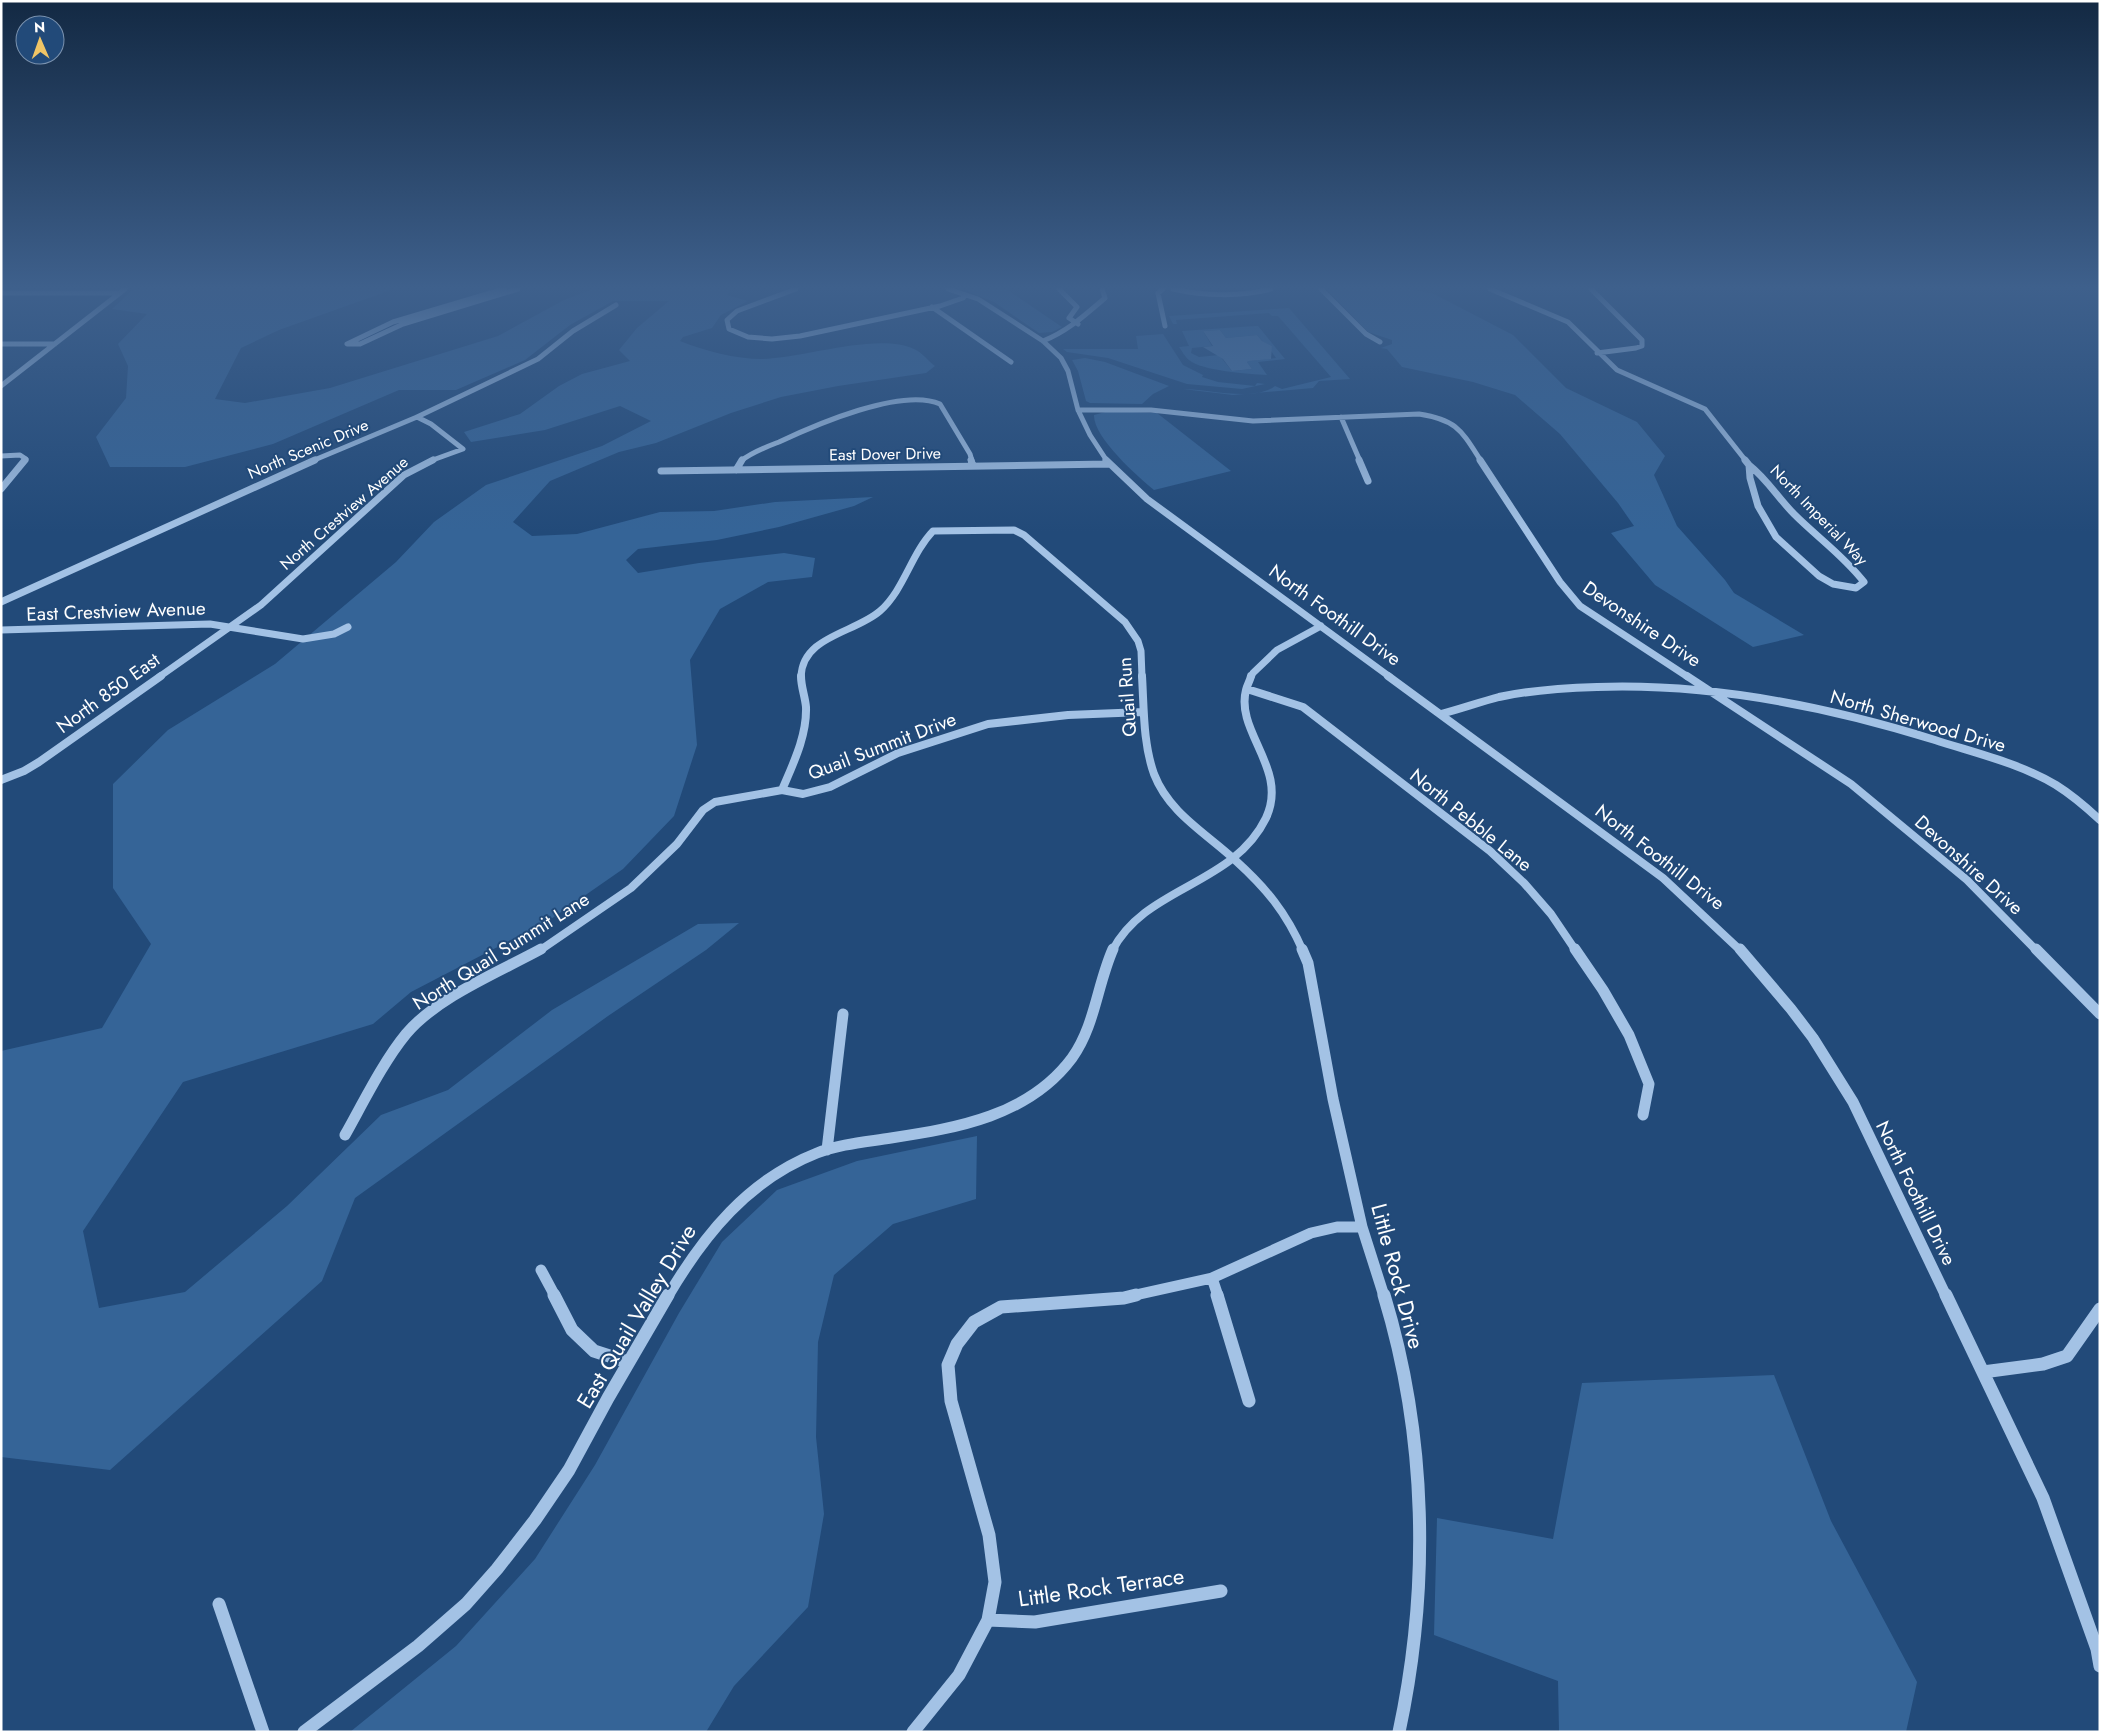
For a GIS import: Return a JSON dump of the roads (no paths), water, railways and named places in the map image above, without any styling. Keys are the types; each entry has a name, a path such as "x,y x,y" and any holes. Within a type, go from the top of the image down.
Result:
{"street":[{"path":"1,386 22,370"},
{"name":"North Scenic Drive","path":"1,602 306,464 417,417 515,370"},
{"name":"North Foothill Drive","path":"1067,370 1078,410 1090,435 1109,464 1147,498 1663,878 1722,929 1778,990 1831,1064 1853,1102 1983,1372 2043,1498 2097,1649 2100,1666"},
{"name":"North Imperial Way","path":"1618,370 1705,409 1749,465 1762,476 1793,513 1860,576 1864,582 1856,588 1833,584 1812,570 1776,537 1758,506 1750,478 1749,465"},
{"path":"736,470 742,460 754,453 866,406 893,402 926,401 940,404 970,454 973,466"},
{"name":"Devonshire Drive","path":"1078,410 1151,410 1253,421 1412,413 1442,418 1457,426 1568,594 1596,617 1851,784 1967,880 2100,1014"},
{"name":"North Crestview Avenue","path":"231,626 261,605 404,475 432,460 463,449 431,424 417,417"},
{"path":"1340,417 1368,481"},
{"path":"1,456 16,454 24,456 26,459 1,489"},
{"name":"East Dover Drive","path":"661,471 1109,464"},
{"path":"782,790 804,731 806,707 801,683 802,669 810,653 823,641 839,631 861,623 880,611 892,595 923,540 933,531 1009,530"},
{"name":"Quail Run","path":"1009,530 1014,530 1024,535 1132,630 1141,651 1146,747 1154,776 1171,804 1204,836 1234,858"},
{"name":"East Crestview Avenue","path":"1,630 210,624 231,626"},
{"path":"231,626 260,633 303,639 328,636 348,627"},
{"name":"North 850 East","path":"1,780 24,771 39,762 231,626"},
{"name":"East Quail Valley Drive","path":"304,1732 401,1662 469,1602 517,1544 570,1468 628,1362 692,1254 713,1228 740,1200 759,1185 788,1168 827,1150 968,1123 1013,1107 1034,1094 1062,1072 1083,1043 1091,1021 1105,966 1124,932 1139,916 1157,902 1213,874 1234,858 1258,833 1271,804 1270,774 1247,722 1244,699 1247,689 1252,677 1271,654 1321,626"},
{"name":"North Sherwood Drive","path":"1441,714 1472,703 1553,690 1654,686 1777,701 1853,717 1923,736 2010,764 2068,792 2100,820"},
{"name":"North Pebble Lane","path":"1247,689 1303,707 1490,851 1524,883 1551,914 1603,990 1629,1034 1649,1084 1643,1115"},
{"name":"Quail Summit Drive","path":"782,790 802,794 830,787 898,753 988,724 1068,715 1143,712"},
{"name":"North Quail Summit Lane","path":"345,1135 379,1075 406,1034 428,1013 469,987 546,947 631,888 677,844 703,810 715,802 782,790"},
{"name":"Little Rock Drive","path":"1234,858 1274,900 1292,926 1308,963 1333,1099 1362,1227 1385,1298 1412,1416 1418,1469 1420,1572 1409,1686 1399,1732"},
{"path":"827,1150 843,1014"},
{"path":"913,1732 959,1674 988,1620 995,1582 989,1535 951,1401 948,1365 957,1344 974,1322 1001,1307 1124,1298 1212,1278 1311,1233 1337,1227 1362,1227"},
{"path":"541,1270 572,1330 594,1351 628,1362"},
{"path":"1212,1278 1248,1401"},
{"path":"1983,1372 2043,1364 2067,1356 2100,1309"},
{"name":"Little Rock Terrace","path":"988,1620 1035,1622 1221,1591"},
{"path":"219,1604 263,1732"}]}
